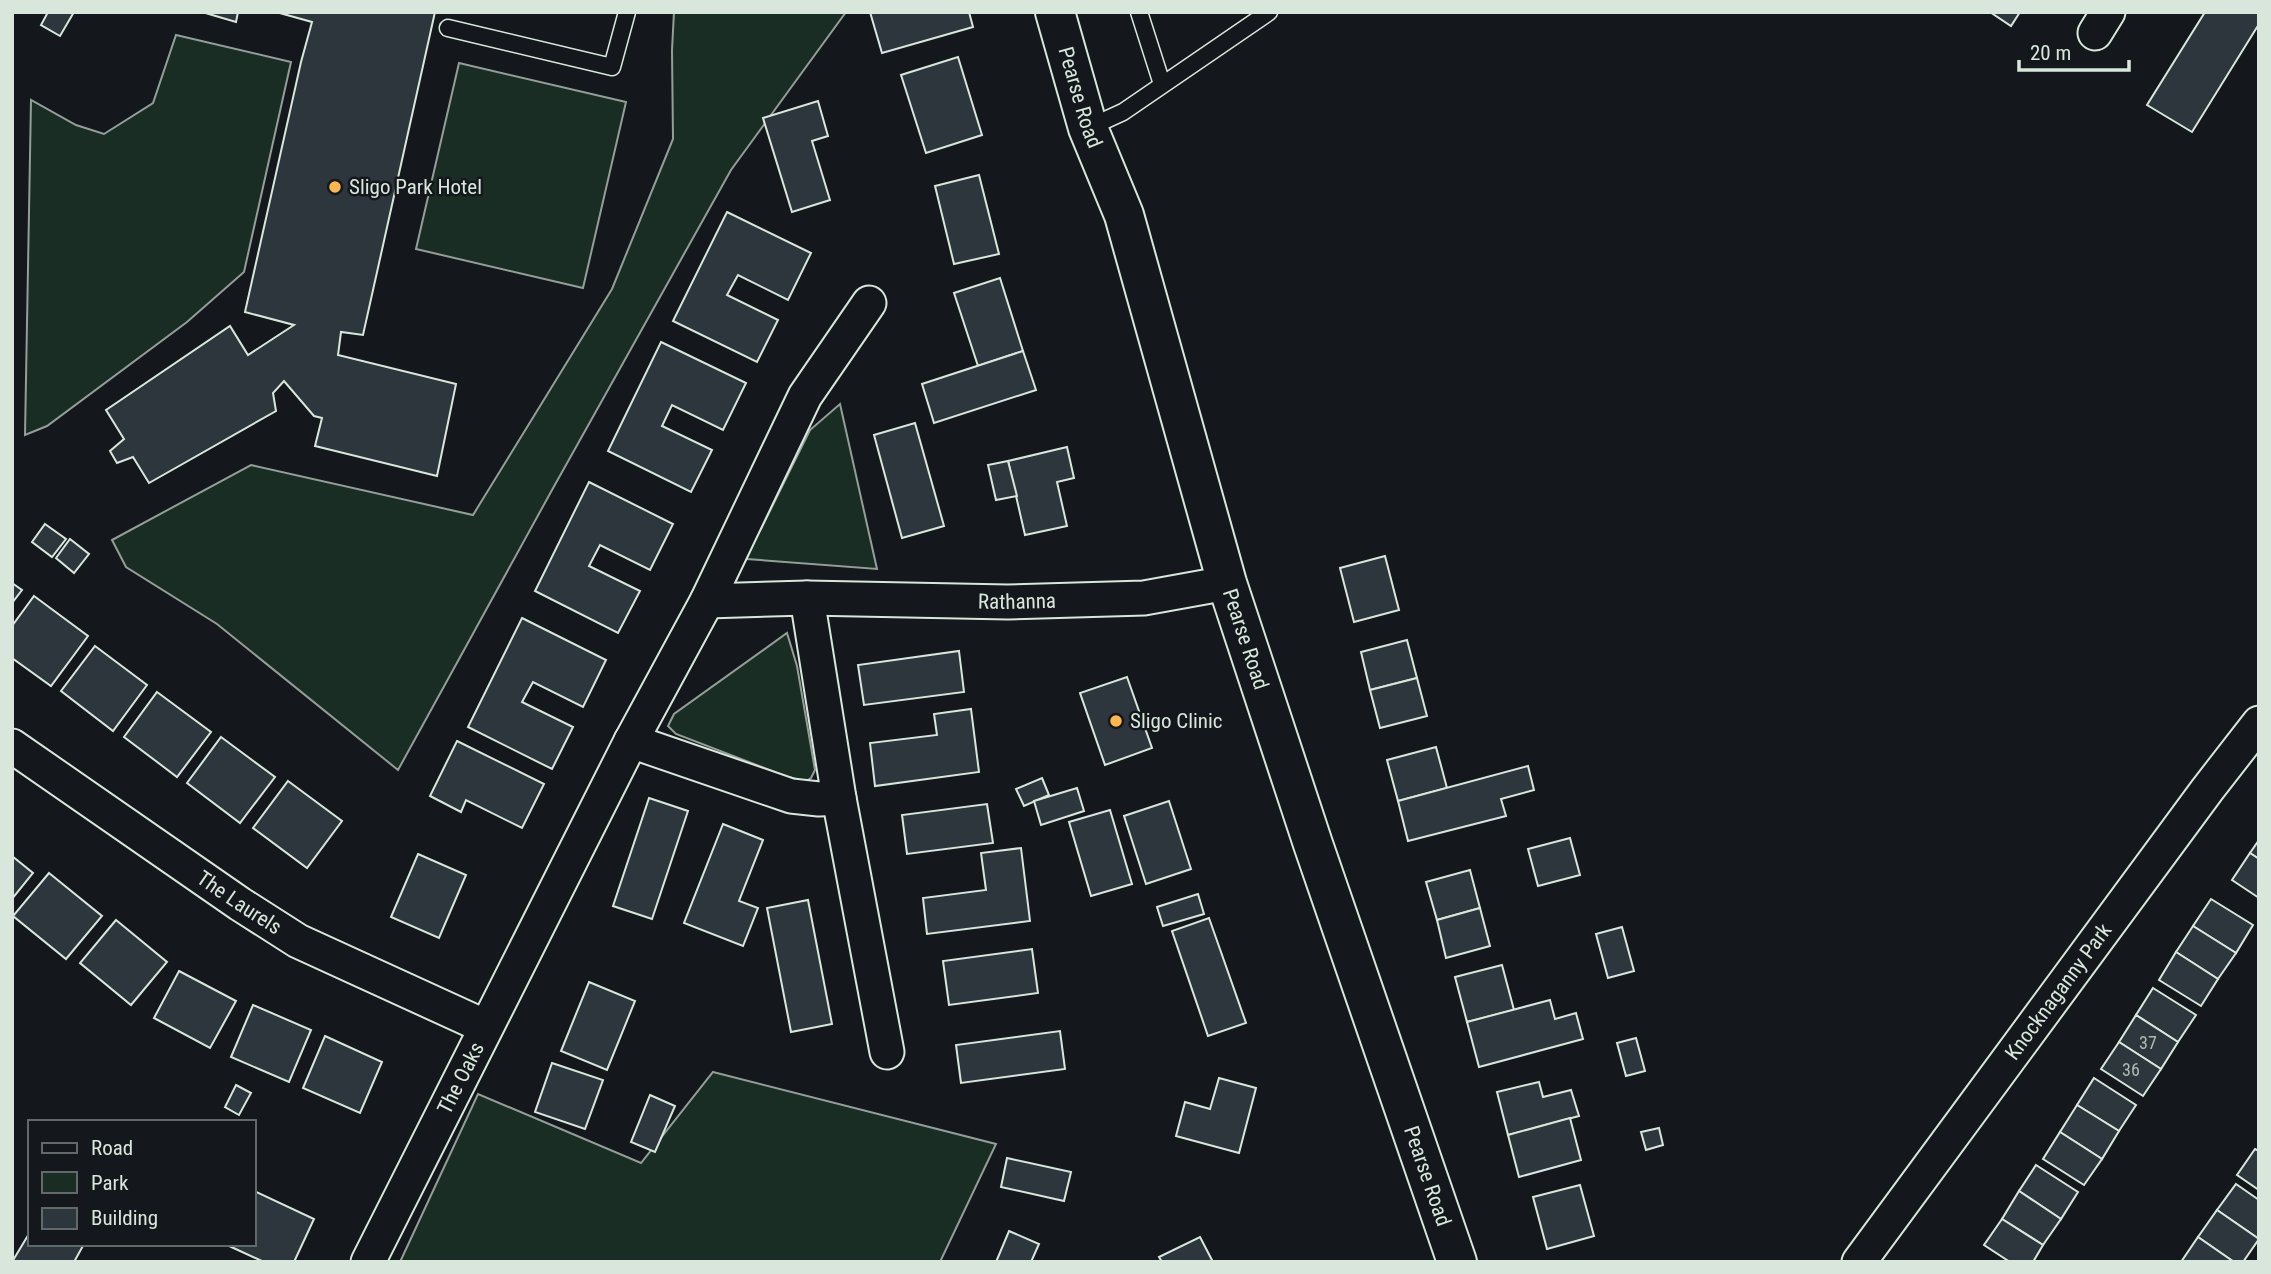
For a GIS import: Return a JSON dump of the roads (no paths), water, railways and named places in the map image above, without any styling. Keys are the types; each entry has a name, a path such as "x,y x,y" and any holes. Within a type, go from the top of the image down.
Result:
{"main road":[{"name":"Pearse Road","path":"1055,12 1088,128 1124,215 1227,583 1312,845 1458,1262"}],"street":[{"path":"839,798 791,796 631,741 707,601 805,396 869,303"},
{"name":"Rathanna","path":"707,601 807,598 1008,601 1144,598 1227,583"},
{"path":"807,598 839,798 887,1052"},
{"name":"Knocknaganny Park","path":"1859,1262 2259,723"},
{"name":"The Oaks","path":"368,1262 631,741"},
{"name":"The Laurels","path":"12,746 240,904 298,941 486,1027"}],"lane":[{"path":"448,28 612,67 627,12"},
{"path":"1139,12 1162,84"},
{"path":"1088,128 1123,111 1269,12"}],"place":[{"name":"Sligo Park Hotel","path":"335,187"},
{"name":"Sligo Clinic","path":"1116,721"}]}
